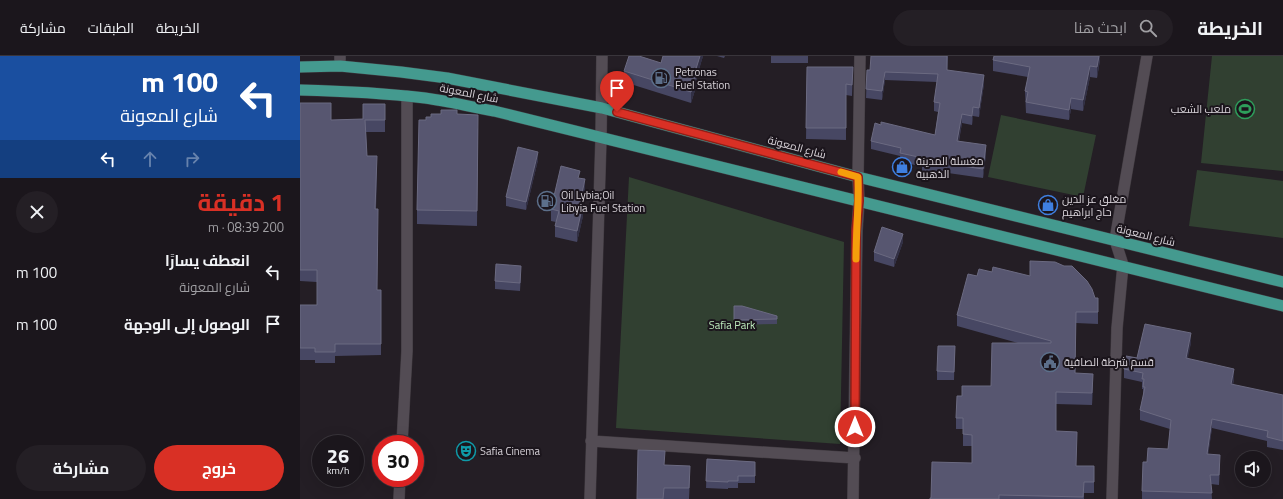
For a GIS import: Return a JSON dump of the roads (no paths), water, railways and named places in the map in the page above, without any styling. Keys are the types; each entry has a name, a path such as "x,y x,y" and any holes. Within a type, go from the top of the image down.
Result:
{"highway":[{"name":"شارع المعونة","path":"300,67 340,61 379,69 447,78 602,108 858,177 1283,282"},
{"name":"شارع المعونة","path":"300,90 407,96 494,111 1283,306"}],"street":[{"path":"590,499 602,138 602,56"},
{"path":"854,499 856,231 859,201 860,56"},
{"path":"1112,499 1117,328 1123,266 1115,240 1146,56"},
{"path":"402,435 407,351 407,96"},
{"path":"592,441 855,458"},
{"path":"399,499 400,487"}],"place":[{"name":"Petronas Fuel Station","path":"661,78"},
{"name":"ملعب الشعب","path":"1245,109"},
{"name":"مغسلة المدينة الذهبية","path":"902,167"},
{"name":"Oil Lybia;Oil Libyia Fuel Station","path":"547,201"},
{"name":"مغلق عز الدين حاج ابراهيم","path":"1048,205"},
{"name":"قسم شرطة الصافية","path":"1050,362"},
{"name":"Safia Cinema","path":"466,451"}],"park label":[{"name":"Safia Park","path":"732,325"}]}
